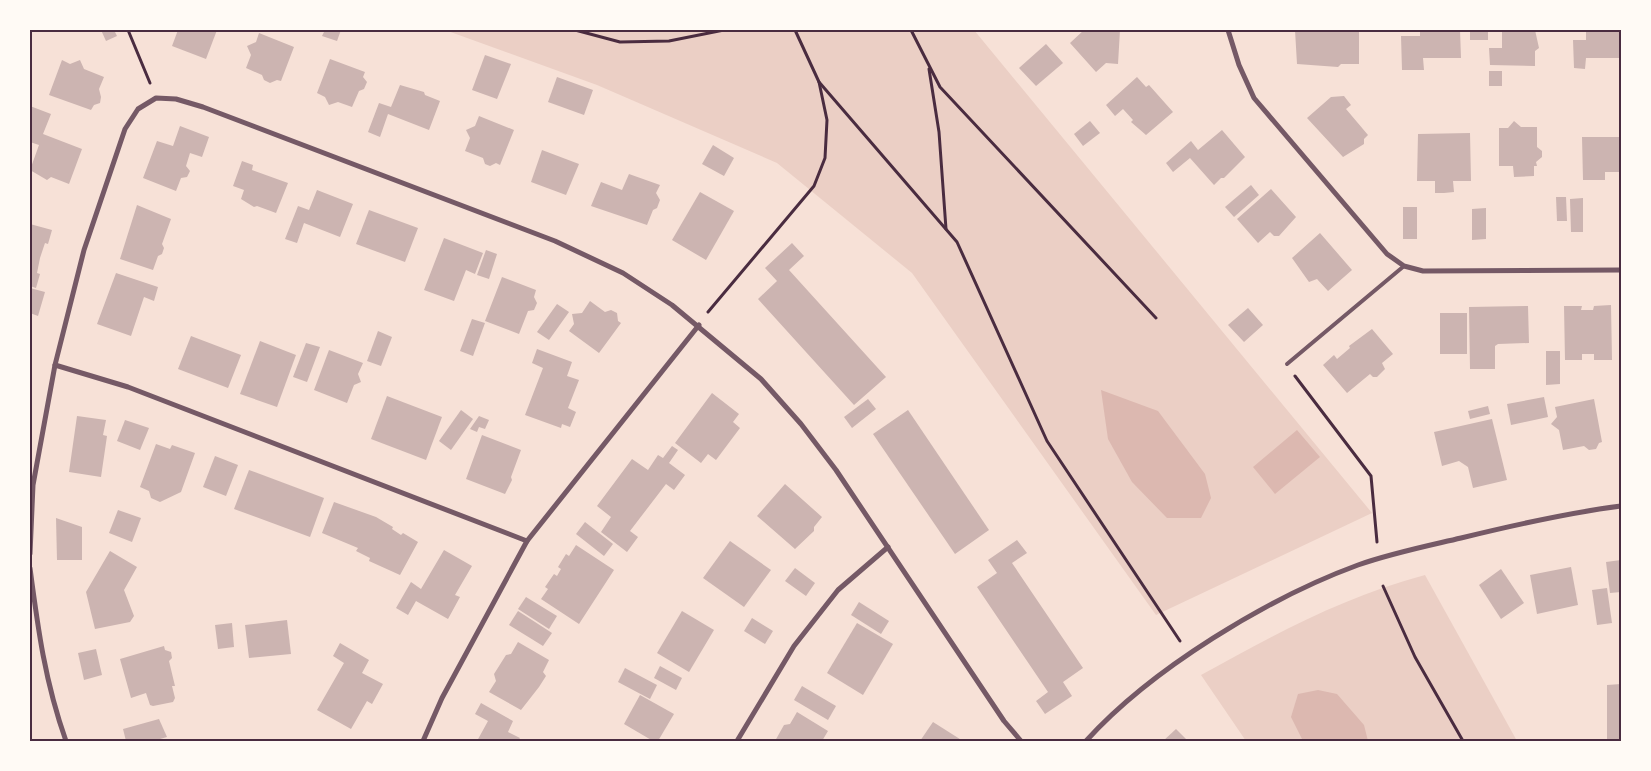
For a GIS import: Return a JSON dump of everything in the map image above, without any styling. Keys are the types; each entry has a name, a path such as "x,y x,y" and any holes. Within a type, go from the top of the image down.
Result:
{"street":[{"path":"1228,30 1238,65 1254,98 1363,228 1387,254 1404,266 1423,271 1621,270"},
{"path":"30,554 33,485 55,365 84,250 125,129 138,109 156,98 176,99 203,107 555,242 623,273 698,326 761,379 801,424 836,470 1004,721 1021,741"},
{"path":"423,741 442,698 527,541 698,326"},
{"path":"55,365 128,387 527,541"},
{"path":"1086,741 1146,686 1196,650 1301,589 1358,565 1402,552 1573,513 1621,506"},
{"path":"737,741 794,646 838,590 888,547"},
{"path":"30,568 40,649 52,702 66,741"}],"lane":[{"path":"1286,364 1404,266"}],"path":[{"path":"128,30 156,98"},
{"path":"575,30 620,42 669,41 724,30"},
{"path":"698,326 814,186 825,158 827,120 819,82 795,30"},
{"path":"911,30 940,87 1156,318"},
{"path":"928,64 939,132 946,230"},
{"path":"819,82 957,242 1047,441 1180,642"},
{"path":"1286,364 1371,476 1378,545"},
{"path":"1383,586 1415,657 1463,741"}],"shaded area":[{"path":"445,30 974,30 1372,513 1156,615 912,273 777,163 597,85"},
{"path":"1101,390 1158,411 1205,474 1211,498 1201,518 1167,518 1132,482 1108,439"},
{"path":"1297,430 1320,457 1275,494 1253,467"},
{"path":"1425,575 1517,741 1246,741 1201,675 1283,631 1338,605"},
{"path":"1318,690 1337,694 1364,725 1368,741 1303,741 1291,717 1298,694"}],"building":[{"path":"101,30 114,30 117,36 106,41"},
{"path":"178,30 217,30 206,59 172,46"},
{"path":"325,30 341,30 337,41 322,36"},
{"path":"1084,30 1120,30 1118,64 1106,63 1096,72 1070,43"},
{"path":"1295,30 1359,30 1359,64 1341,64 1338,67 1297,64"},
{"path":"1420,30 1460,30 1461,58 1423,58 1424,70 1402,70 1401,36 1420,36"},
{"path":"1470,30 1488,30 1488,40 1470,40"},
{"path":"1502,30 1535,30 1539,48 1535,51 1535,66 1490,65 1489,48 1502,48"},
{"path":"1586,30 1621,30 1621,58 1586,58 1585,69 1574,68 1573,40 1586,40"},
{"path":"259,33 294,47 281,81 277,80 270,83 264,80 262,75 246,68 251,55 247,46 256,42"},
{"path":"1046,44 1063,63 1036,86 1019,68"},
{"path":"485,55 511,64 497,99 472,90"},
{"path":"330,59 365,72 363,77 367,82 364,89 359,91 352,107 338,102 329,105 325,97 317,93"},
{"path":"62,60 70,64 80,60 84,69 104,77 99,89 100,103 94,105 91,110 49,95"},
{"path":"1489,71 1502,71 1502,86 1489,86"},
{"path":"557,77 593,90 584,115 548,102"},
{"path":"1137,77 1146,87 1149,85 1173,112 1146,135 1131,122 1133,120 1123,109 1115,116 1106,105"},
{"path":"400,85 424,92 425,95 440,101 429,130 388,114 380,137 368,132 379,103 391,107"},
{"path":"1344,96 1351,105 1346,109 1368,135 1364,139 1364,144 1343,157 1307,118 1331,97"},
{"path":"30,106 51,114 43,134 82,149 69,184 51,177 47,180 30,170 39,145 30,142"},
{"path":"479,116 514,130 500,165 496,163 490,166 485,164 483,158 465,151 470,138 466,130 475,126"},
{"path":"1090,121 1100,133 1083,146 1074,134"},
{"path":"1514,121 1521,127 1537,127 1537,147 1542,151 1542,157 1536,162 1537,166 1534,166 1534,176 1514,177 1513,166 1499,166 1499,128 1508,128"},
{"path":"180,126 209,137 202,157 190,153 186,166 190,171 187,177 181,178 176,191 143,178 157,141 173,146"},
{"path":"1222,130 1245,157 1224,178 1221,178 1214,185 1190,158 1173,172 1166,163 1191,141 1198,150"},
{"path":"1470,133 1471,181 1453,181 1454,192 1435,193 1435,181 1417,181 1418,134"},
{"path":"1582,137 1621,137 1621,172 1605,172 1605,180 1583,180"},
{"path":"713,145 734,158 724,176 702,164"},
{"path":"542,150 579,164 566,195 531,182"},
{"path":"242,161 253,165 252,170 288,183 276,213 257,206 254,207 241,199 244,190 233,186"},
{"path":"629,174 660,185 656,193 660,200 657,208 653,210 647,225 591,206 601,182 622,190"},
{"path":"1251,185 1259,195 1234,217 1225,207"},
{"path":"1271,189 1296,217 1279,236 1274,236 1270,232 1258,243 1237,219"},
{"path":"317,190 353,204 340,237 304,223 297,243 285,239 298,206 309,210"},
{"path":"700,192 734,211 706,260 672,240"},
{"path":"1556,197 1566,197 1567,221 1557,221"},
{"path":"1583,198 1583,232 1571,232 1570,199"},
{"path":"137,205 171,219 162,244 164,248 162,254 158,256 153,270 120,259"},
{"path":"1403,207 1417,207 1417,239 1403,239"},
{"path":"1486,208 1486,239 1472,240 1472,209"},
{"path":"369,210 418,228 405,262 356,244"},
{"path":"30,224 52,230 48,244 45,243 40,258 37,273 40,274 36,288 30,286"},
{"path":"1320,233 1352,270 1328,291 1317,279 1309,282 1292,258"},
{"path":"444,238 483,253 475,274 466,270 454,301 424,290"},
{"path":"792,243 804,256 789,270 886,377 854,405 758,299 777,281 765,268"},
{"path":"486,250 497,254 489,279 477,275"},
{"path":"116,273 158,287 154,301 144,297 131,336 97,324"},
{"path":"502,277 536,290 534,297 537,303 534,310 528,311 519,334 485,321"},
{"path":"30,288 45,292 38,316 30,313"},
{"path":"590,301 605,312 611,310 617,313 618,321 621,323 599,353 569,331 574,324 572,314 582,313"},
{"path":"557,304 569,312 549,340 537,332"},
{"path":"1611,305 1612,360 1594,360 1594,354 1582,354 1582,360 1565,360 1564,306 1582,306 1581,310 1593,310 1594,306"},
{"path":"1528,306 1529,343 1498,344 1495,346 1495,369 1470,369 1469,307"},
{"path":"1248,308 1263,325 1244,342 1228,325"},
{"path":"1440,313 1467,313 1467,354 1440,354"},
{"path":"472,319 485,323 473,356 460,351"},
{"path":"1372,329 1393,354 1382,363 1385,369 1377,377 1373,377 1370,374 1347,393 1323,365 1334,355 1337,359 1350,348 1349,346"},
{"path":"378,331 392,337 381,366 367,361"},
{"path":"191,336 241,355 228,388 178,369"},
{"path":"260,341 296,355 277,407 240,394"},
{"path":"306,343 320,347 307,382 293,377"},
{"path":"537,349 572,362 567,376 579,380 568,408 576,412 570,427 562,424 561,428 525,415 543,368 532,363"},
{"path":"329,350 363,363 358,374 361,382 354,385 347,403 314,390"},
{"path":"1546,351 1560,351 1560,384 1546,385"},
{"path":"712,393 739,414 733,422 740,428 716,460 708,454 701,463 675,443"},
{"path":"387,396 442,417 426,460 371,439"},
{"path":"1544,397 1548,417 1511,425 1507,404"},
{"path":"868,399 876,409 852,428 844,417"},
{"path":"1594,399 1602,442 1599,443 1596,449 1589,450 1584,446 1563,450 1559,430 1551,424 1557,417 1555,407"},
{"path":"1488,406 1490,414 1470,419 1468,411"},
{"path":"461,410 473,419 451,450 439,441"},
{"path":"908,410 989,530 955,554 873,434"},
{"path":"77,416 106,420 103,435 107,436 101,477 69,472"},
{"path":"479,416 489,420 485,429 479,427 477,432 470,429"},
{"path":"1492,419 1507,480 1473,488 1468,467 1459,461 1442,466 1434,432"},
{"path":"125,420 149,428 140,450 117,441"},
{"path":"482,435 521,450 511,477 512,480 505,494 466,479"},
{"path":"156,444 170,449 172,445 195,453 181,492 160,502 151,498 149,491 140,487"},
{"path":"672,446 678,450 669,463 685,475 674,490 666,484 630,531 638,537 627,552 601,532 611,517 597,506 632,459 648,470 658,455 663,458"},
{"path":"215,456 238,465 226,496 203,487"},
{"path":"249,470 324,498 310,537 234,509"},
{"path":"785,484 822,517 814,527 814,531 795,549 757,516"},
{"path":"334,502 376,517 393,527 392,529 401,535 403,533 418,542 400,575 369,561 370,558 356,551 358,548 322,533"},
{"path":"118,510 141,518 132,542 109,533"},
{"path":"56,518 82,527 82,560 57,560"},
{"path":"585,522 613,544 604,556 576,534"},
{"path":"1017,540 1027,553 1012,563 1083,668 1063,682 1072,696 1045,714 1036,701 1048,692 977,587 997,573 988,560"},
{"path":"730,541 771,570 744,607 703,578"},
{"path":"576,545 614,570 579,624 541,599 548,589 545,587 554,574 557,576 561,569 558,567 566,554 569,556"},
{"path":"444,550 472,566 455,595 460,597 448,619 416,601 408,615 396,608 411,582 421,589"},
{"path":"110,551 137,567 124,590 134,616 130,622 95,629 86,592"},
{"path":"1621,560 1621,592 1610,593 1606,562"},
{"path":"1571,567 1578,605 1537,614 1530,575"},
{"path":"795,568 815,583 806,596 785,581"},
{"path":"1501,569 1524,603 1501,619 1479,585"},
{"path":"1607,588 1612,623 1597,625 1592,590"},
{"path":"526,597 557,616 549,629 518,609"},
{"path":"859,602 889,621 881,634 851,615"},
{"path":"518,611 552,633 543,646 509,625"},
{"path":"682,611 714,630 689,672 657,653"},
{"path":"752,618 773,631 765,644 744,631"},
{"path":"287,620 291,654 249,658 245,625"},
{"path":"232,623 234,647 218,649 215,625"},
{"path":"857,623 893,644 863,695 827,673"},
{"path":"518,642 549,660 543,672 546,676 521,710 489,692 496,681 494,674 506,655 511,654"},
{"path":"340,643 369,660 362,673 383,684 372,704 367,701 351,729 317,710 344,663 333,656"},
{"path":"164,646 165,650 171,652 172,658 169,661 175,686 172,686 175,698 173,702 150,705 146,693 131,698 120,659"},
{"path":"96,649 102,675 84,680 78,653"},
{"path":"660,666 682,678 676,690 654,678"},
{"path":"625,668 657,685 650,699 618,682"},
{"path":"1621,684 1621,741 1607,741 1607,685"},
{"path":"802,686 836,706 828,720 794,700"},
{"path":"640,695 674,714 658,741 653,741 624,724"},
{"path":"481,703 513,721 508,732 520,738 518,741 477,741 488,721 475,714"},
{"path":"797,712 828,731 822,741 775,741 784,725 790,724"},
{"path":"159,719 167,737 153,741 126,741 123,729"},
{"path":"933,722 963,741 920,741"},
{"path":"1176,729 1188,741 1163,741"}]}
